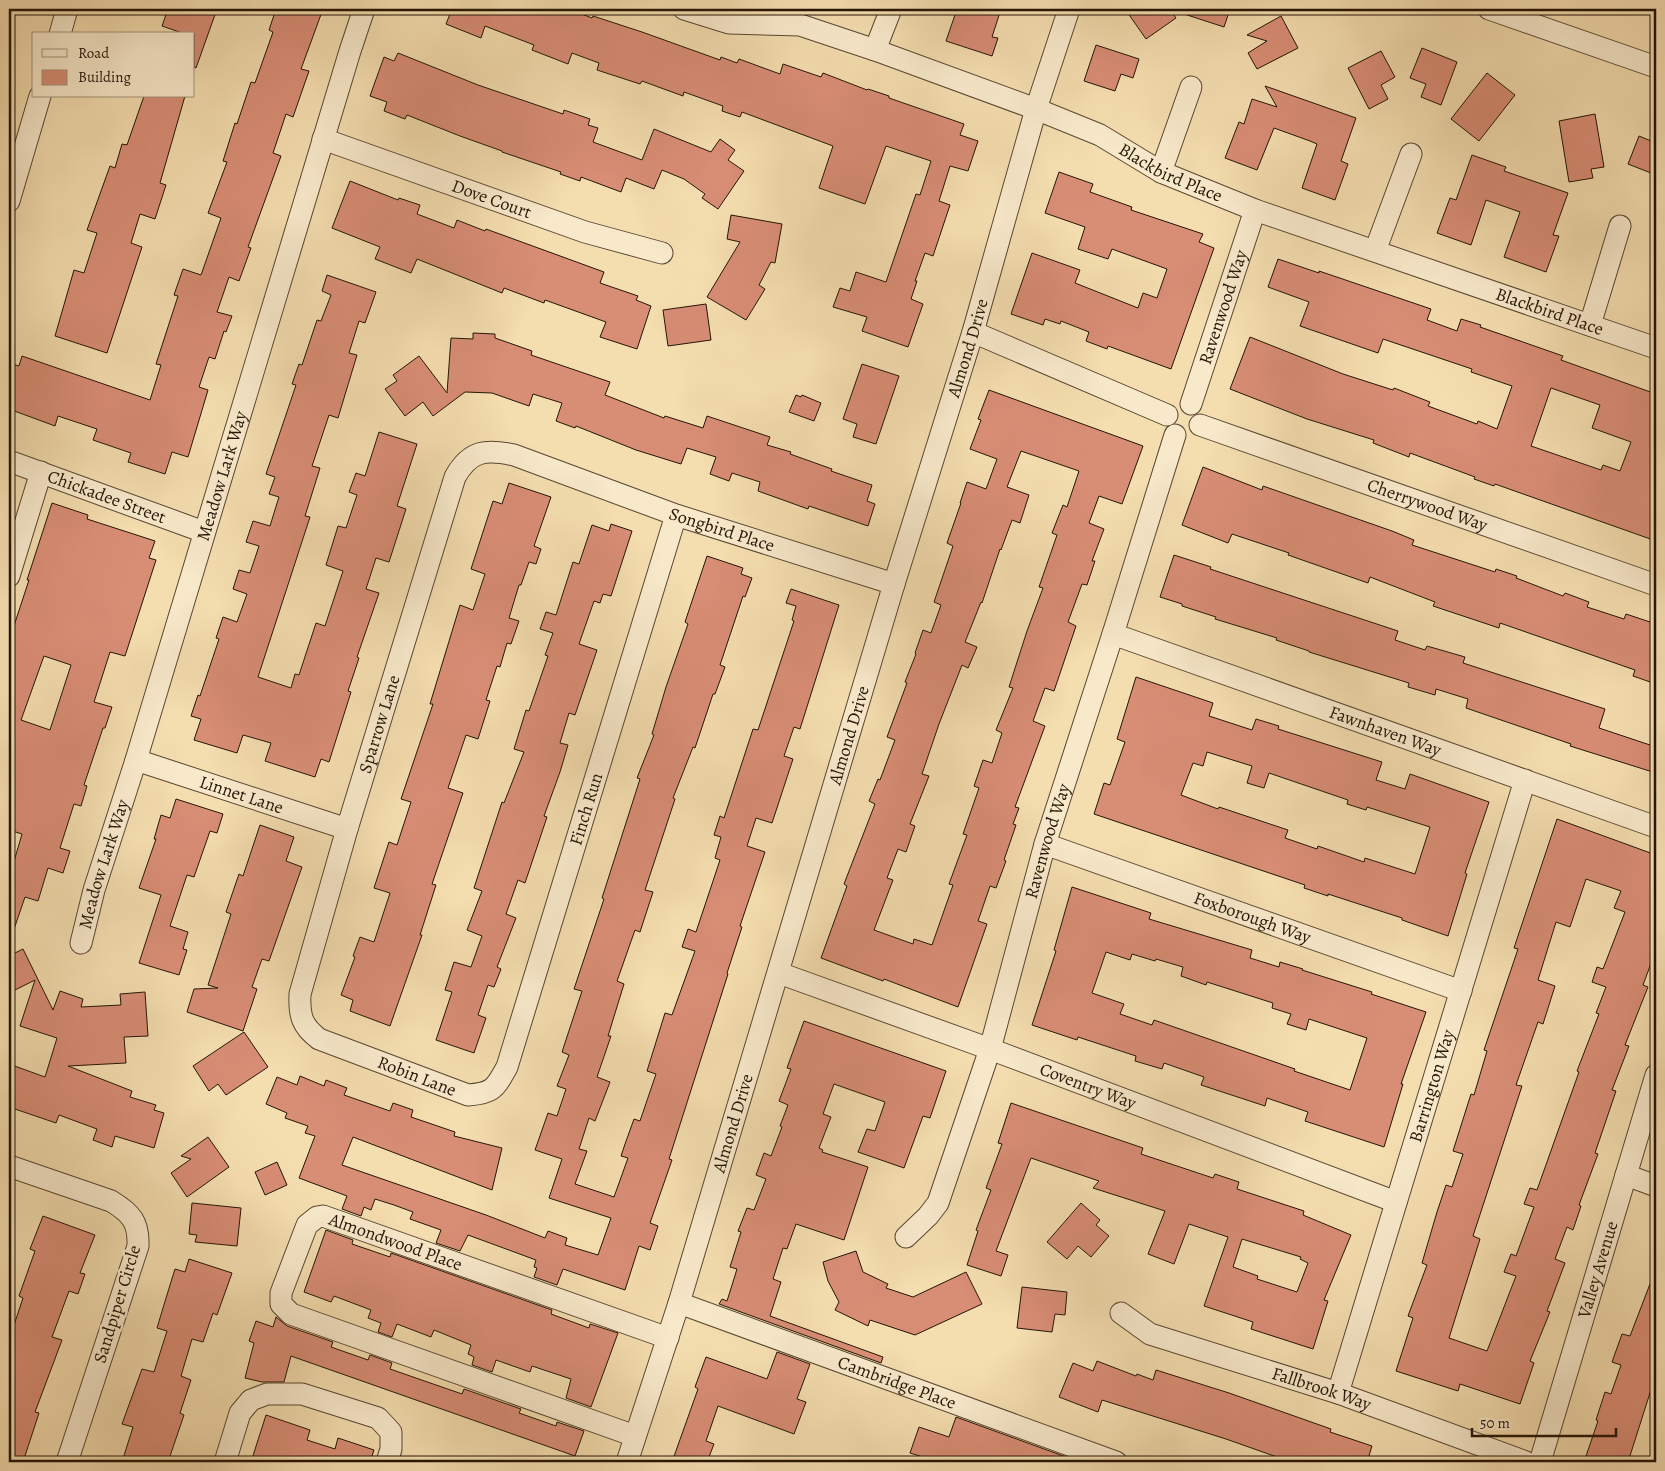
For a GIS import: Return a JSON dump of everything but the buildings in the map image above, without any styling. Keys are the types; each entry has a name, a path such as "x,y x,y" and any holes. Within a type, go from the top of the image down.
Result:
{"street":[{"path":"61,32 67,9"},
{"name":"Meadow Lark Way","path":"80,943 94,890 136,760 364,9"},
{"name":"Blackbird Place","path":"684,9 729,23 800,26 875,50 1036,109 1100,135 1161,172 1255,210 1656,348"},
{"path":"875,50 891,9"},
{"name":"Almond Drive","path":"627,1462 679,1304 894,584 973,332 1036,109 1069,9"},
{"path":"1489,9 1656,67"},
{"path":"1161,172 1191,88"},
{"path":"9,201 16,150 39,98"},
{"name":"Dove Court","path":"323,139 585,232 662,252"},
{"path":"1376,251 1411,154"},
{"name":"Ravenwood Way","path":"1191,404 1255,210"},
{"path":"1590,325 1620,226"},
{"path":"973,332 1167,415"},
{"path":"1185,402 1191,404 1200,412 1200,425 1193,435 1181,437 1175,435 1168,428 1167,415 1174,405 1185,402"},
{"name":"Cherrywood Way","path":"1200,425 1656,585"},
{"name":"Ravenwood Way","path":"906,1237 928,1216 938,1203 990,1048 1045,844 1175,435"},
{"name":"Sparrow Lane","path":"351,1051 319,1040 307,1030 299,1011 300,994 347,829 455,477 461,466 477,454 494,451 514,455 553,469"},
{"name":"Chickadee Street","path":"9,461 204,532"},
{"name":"Songbird Place","path":"553,469 676,515 894,584"},
{"path":"9,576 41,472"},
{"name":"Finch Run","path":"484,1094 496,1086 507,1067 676,515"},
{"name":"Fawnhaven Way","path":"1113,634 1656,827"},
{"name":"Linnet Lane","path":"136,760 347,829"},
{"name":"Barrington Way","path":"1338,1393 1526,780"},
{"name":"Foxborough Way","path":"1045,844 1461,991"},
{"name":"Coventry Way","path":"779,973 990,1048 1396,1202"},
{"name":"Robin Lane","path":"351,1051 468,1095 484,1094"},
{"name":"Valley Avenue","path":"1540,1462 1656,1075"},
{"name":"Sandpiper Circle","path":"9,1166 111,1201 132,1216 138,1235 138,1246 67,1462"},
{"path":"1626,1175 1656,1186"},
{"name":"Almondwood Place","path":"635,1436 291,1314 281,1304 281,1293 307,1225 317,1217 323,1216 668,1338"},
{"name":"Cambridge Place","path":"679,1304 1116,1462"},
{"name":"Fallbrook Way","path":"1121,1313 1150,1334 1338,1393 1526,1462"},
{"path":"224,1462 240,1413 251,1400 267,1394 302,1394 378,1418 391,1432 391,1449 387,1462"}]}
